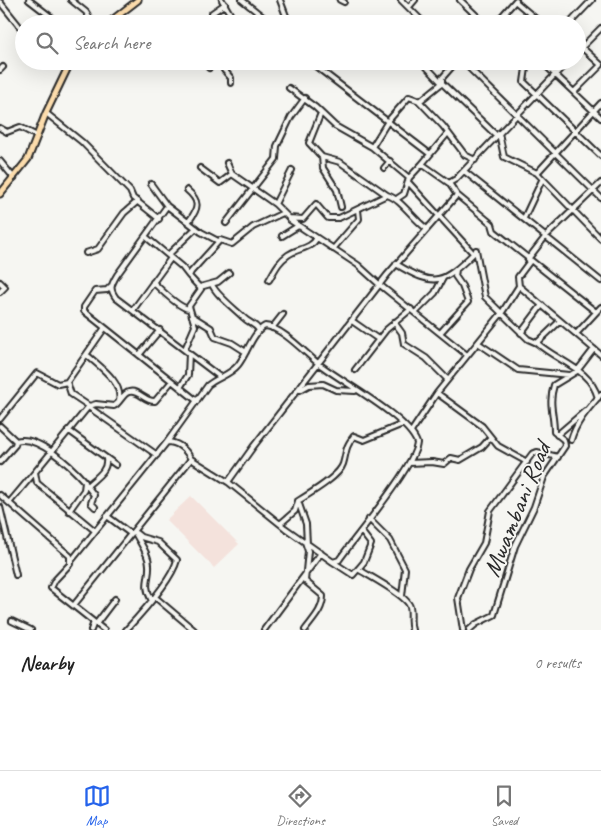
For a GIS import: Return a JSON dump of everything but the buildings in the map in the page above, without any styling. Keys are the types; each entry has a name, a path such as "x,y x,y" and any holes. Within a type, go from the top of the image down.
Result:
{"main road":[{"path":"119,15 138,0"},
{"path":"0,194 14,179 28,159 67,70"}],"street":[{"path":"29,0 48,15"},
{"path":"72,0 88,15"},
{"path":"242,0 261,15"},
{"path":"280,0 286,15"},
{"path":"401,0 416,15"},
{"path":"408,7 415,0"},
{"path":"460,0 476,15"},
{"path":"578,15 592,0"},
{"path":"503,15 516,1 532,15"},
{"path":"0,2 15,21"},
{"path":"213,15 212,13 224,2 231,15"},
{"path":"586,43 600,30"},
{"path":"574,92 601,65 586,51"},
{"path":"224,70 231,78 230,83"},
{"path":"321,70 430,154"},
{"path":"430,70 498,135 504,157 537,173 601,239"},
{"path":"419,101 442,83 442,78 449,70"},
{"path":"471,70 556,151 601,198"},
{"path":"526,70 524,80 601,156"},
{"path":"551,70 601,118"},
{"path":"449,183 475,160 560,70"},
{"path":"289,88 305,98 335,126 372,147 390,161 473,253"},
{"path":"226,223 276,159 278,146 292,117 305,98"},
{"path":"372,147 388,122 410,98 419,101 448,133 465,155 469,165"},
{"path":"537,173 574,130 601,103"},
{"path":"322,113 309,143 322,157 340,162 387,195 398,198 413,218 427,228"},
{"path":"46,114 82,142 138,201 159,219"},
{"path":"0,128 7,132 20,127 37,136"},
{"path":"398,198 404,194 409,181 448,133"},
{"path":"465,155 475,160"},
{"path":"322,157 323,168 336,190 342,207"},
{"path":"0,160 14,179"},
{"path":"384,168 390,161"},
{"path":"227,163 232,174 275,204 298,226 358,265 380,285 441,332 466,355"},
{"path":"422,164 449,183 456,195 492,224 494,231 596,312"},
{"path":"200,168 220,183 232,174"},
{"path":"275,204 292,170"},
{"path":"464,171 601,281"},
{"path":"524,218 542,180"},
{"path":"411,432 436,393 499,317 519,286 518,277 546,236 601,183"},
{"path":"151,184 167,206 196,228 218,241 222,240 232,244 253,227 283,213"},
{"path":"187,190 197,200 198,204 198,210 189,221"},
{"path":"289,218 303,219 316,204 322,208 326,216 334,219 358,210 387,195"},
{"path":"228,482 252,447 298,391 396,264 456,195"},
{"path":"86,253 98,249 124,213 138,201"},
{"path":"167,206 111,286 107,290 95,291 84,307 88,316 197,401"},
{"path":"334,249 359,219 358,210"},
{"path":"282,236 298,226"},
{"path":"133,310 169,256 196,228"},
{"path":"146,237 169,256 200,287"},
{"path":"269,280 274,268 286,256 311,246 317,238"},
{"path":"189,276 190,272 218,241"},
{"path":"396,264 419,278 428,280 442,278 456,270 476,250 484,297 499,317 592,384 597,400 557,435"},
{"path":"441,332 468,302 462,286 455,276 456,270"},
{"path":"200,287 218,282 229,273"},
{"path":"416,312 435,293 442,278"},
{"path":"0,282 4,287 0,292"},
{"path":"153,282 168,294 175,303 189,309"},
{"path":"212,284 216,293 241,313 244,319 254,323 259,330"},
{"path":"111,286 111,292 116,298 220,377"},
{"path":"519,286 598,352"},
{"path":"185,349 195,326 189,309 192,299 200,292 200,287"},
{"path":"521,333 542,305"},
{"path":"576,334 601,306"},
{"path":"355,370 378,339 394,322 411,309"},
{"path":"272,328 283,314"},
{"path":"192,316 213,330 215,337 232,343 246,352"},
{"path":"352,321 378,339"},
{"path":"537,343 560,321"},
{"path":"394,322 402,333 404,344 426,358 448,379"},
{"path":"104,630 53,590 51,585 157,455 208,386 234,370 259,330 265,326 272,328 304,350 309,357 403,424 411,432 417,446 409,463 369,519 339,560 333,562"},
{"path":"0,419 37,373 58,384 67,382 104,329"},
{"path":"139,355 160,330"},
{"path":"478,343 518,370 574,372"},
{"name":"Mwambani Road","path":"468,630 494,615 515,546 534,508 544,476 565,446 564,440 554,432 555,419 550,406 551,392 555,384 574,372 601,348"},
{"path":"180,386 188,376 189,353"},
{"path":"87,355 107,373 117,386 120,395 118,403"},
{"path":"9,503 89,407 96,404 112,406 118,403 127,392 131,391 148,401 155,401 172,381"},
{"path":"67,382 71,394 157,455"},
{"path":"298,391 309,385 323,384 336,390 357,391"},
{"path":"436,393 482,426 498,446 527,462"},
{"path":"571,440 573,431 586,410"},
{"path":"280,524 295,512 298,500 324,484 342,467 344,450 354,436 364,440 403,424"},
{"path":"0,426 16,441 32,440 51,452 80,477 94,495 91,503 95,508"},
{"path":"68,430 116,465"},
{"path":"409,463 432,462 444,464 450,458 460,460 482,447 490,438"},
{"path":"0,462 15,445 16,441"},
{"path":"167,442 181,447 191,459 228,482 280,524 352,575 358,569 371,544 360,531"},
{"path":"463,630 458,598 470,568 484,543 490,511 535,452 558,457"},
{"path":"69,511 86,485 104,470 107,465 106,459"},
{"path":"74,605 134,533 191,459"},
{"path":"35,472 37,483 94,530"},
{"path":"0,495 72,560"},
{"path":"298,500 306,524 308,551 305,581 323,596 319,612 305,630"},
{"path":"0,507 16,575"},
{"path":"107,516 141,537 158,542 177,560 174,570 126,630"},
{"path":"369,519 390,540 405,569 402,596"},
{"path":"134,533 146,553 150,566 146,584 153,598 194,630"},
{"path":"264,630 321,553"},
{"path":"358,569 371,578 379,580 392,591 402,596 410,605 409,619 412,630"},
{"path":"91,630 116,599"},
{"path":"12,621 31,630"}],"shaded area":[{"path":"191,496 239,544 214,568 166,520"}]}
